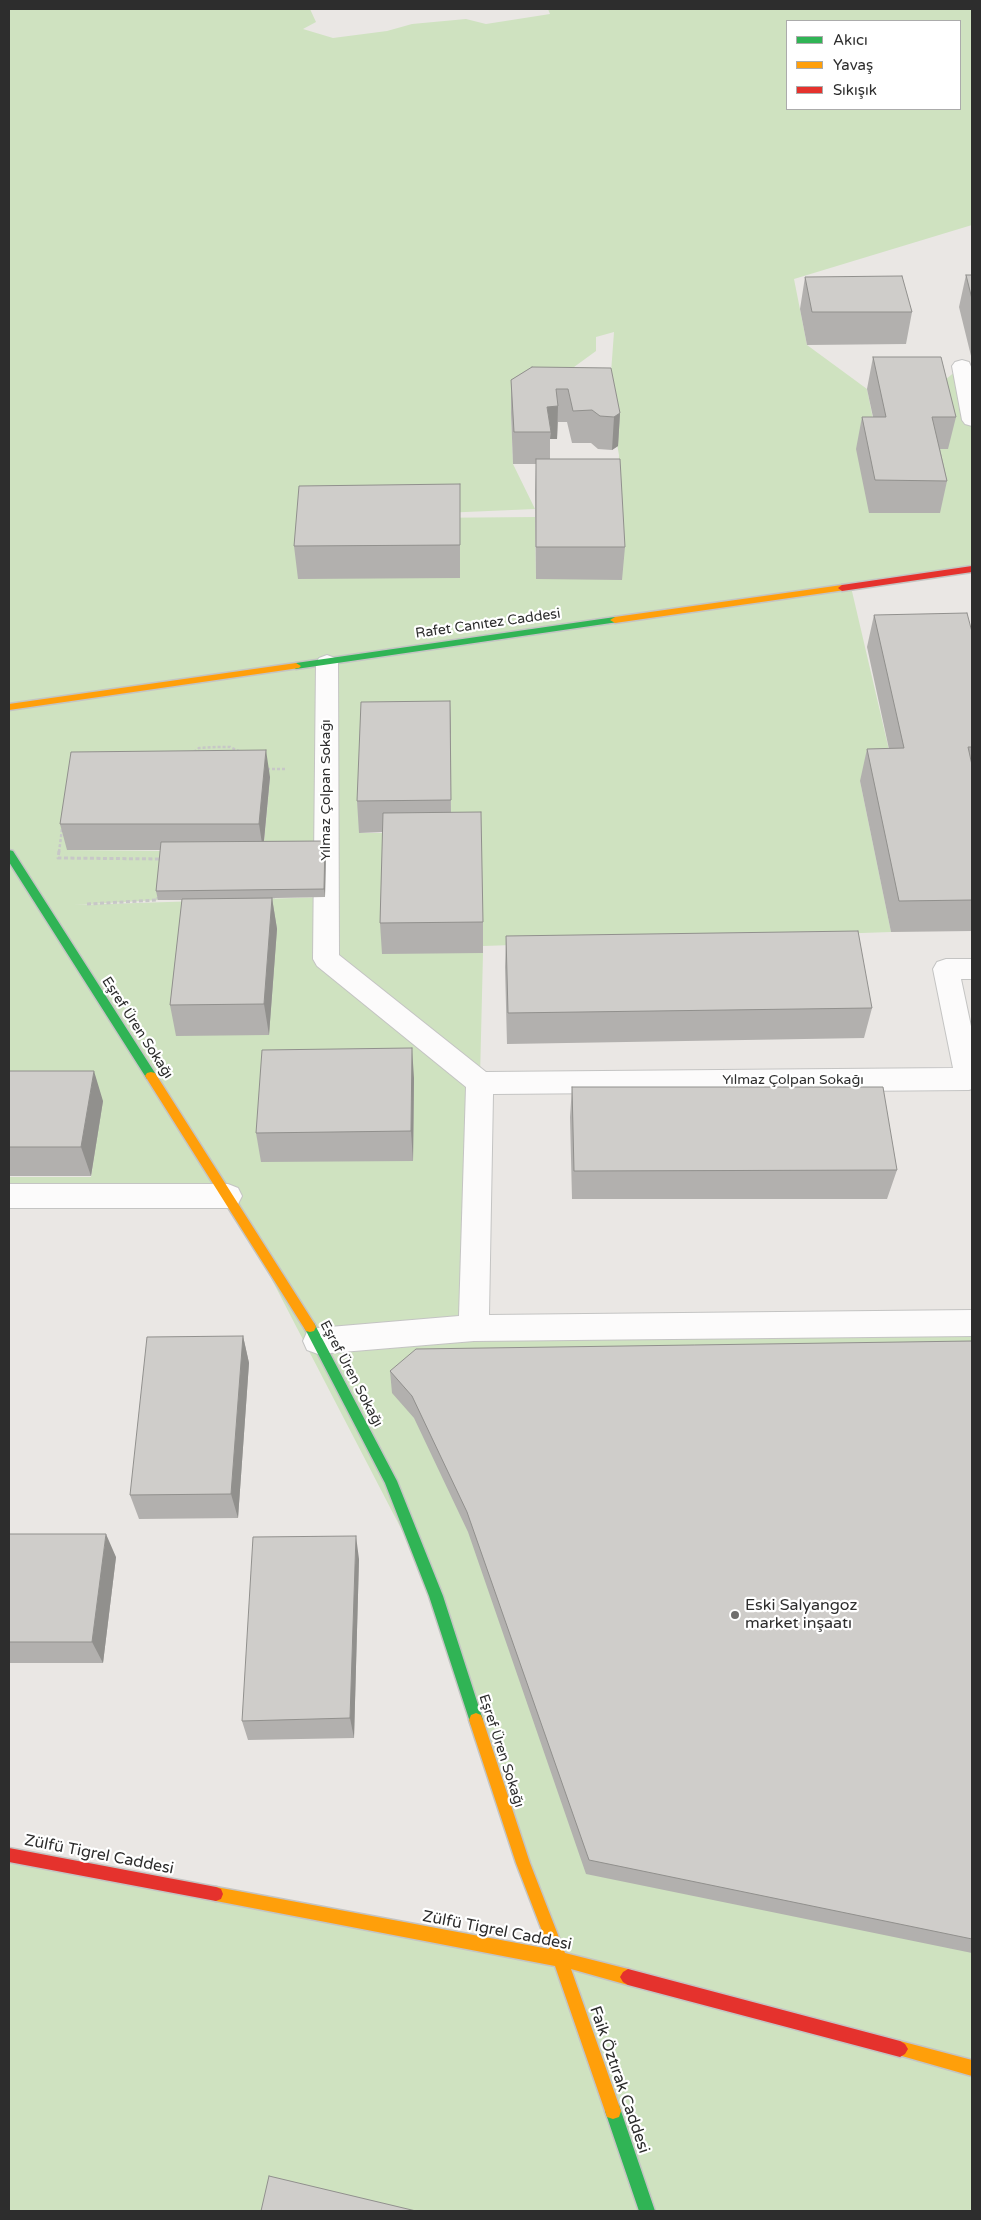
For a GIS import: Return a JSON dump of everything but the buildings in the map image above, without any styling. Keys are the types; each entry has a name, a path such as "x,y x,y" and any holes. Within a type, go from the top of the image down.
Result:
{"street":[{"path":"962,366 972,420"},
{"name":"Rafet Canıtez Caddesi","path":"9,707 972,569"},
{"name":"Yılmaz Çolpan Sokağı","path":"327,662 326,959 480,1082 969,1079 946,969 972,969"},
{"name":"Eşref Üren Sokağı","path":"9,854 228,1196 318,1341 391,1481 436,1596 522,1863 560,1959"},
{"path":"474,1328 480,1082"},
{"path":"9,1196 228,1196"},
{"path":"318,1341 474,1328 972,1323"},
{"name":"Zülfü Tigrel Caddesi","path":"9,1855 560,1959 972,2068"},
{"name":"Faik Öztırak Caddesi","path":"560,1959 647,2211"}],"path":[{"path":"189,755 199,748 216,747 230,747 242,752"},
{"path":"63,820 58,858 162,859 162,868"},
{"path":"41,906 158,900 159,892"}],"green space":[{"path":"9,9 310,9 316,22 303,29 333,38 387,31 412,24 466,19 486,24 550,14 548,9 972,9 972,225 794,279 807,345 867,389 879,449 948,449 934,389 962,366 972,420 972,569 851,587 896,780 860,781 891,932 483,946 451,844 451,733 360,833 386,833 483,953 474,1328 972,1323 972,2211 9,2211 9,1855 559,1959 436,1596 228,1195 9,1196 9,1177 91,1177 102,1102 9,1101 9,854 33,893 9,851","holes":["614,332 609,400 619,455 618,492 536,579 535,517 303,519 535,509 513,464 511,413 596,351 596,337","270,777 263,852 326,850 325,897 74,905 158,900 163,851 67,850"]}],"traffic: fast":[{"path":"296,666 615,620"},
{"path":"9,854 151,1076"},
{"path":"310,1327 391,1481 436,1596 476,1720"},
{"path":"613,2111 647,2211"}],"traffic: slow":[{"path":"615,620 842,588"},
{"path":"9,707 296,666"},
{"path":"151,1076 310,1327"},
{"path":"476,1720 523,1863 560,1959 613,2111"},
{"path":"216,1894 560,1959 628,1977"},
{"path":"900,2049 972,2068"}],"traffic: jam":[{"path":"842,588 972,569"},
{"path":"9,1855 216,1894"},
{"path":"628,1977 900,2049"}],"place":[{"name":"Eski Salyangoz market inşaatı","path":"735,1615"}]}
